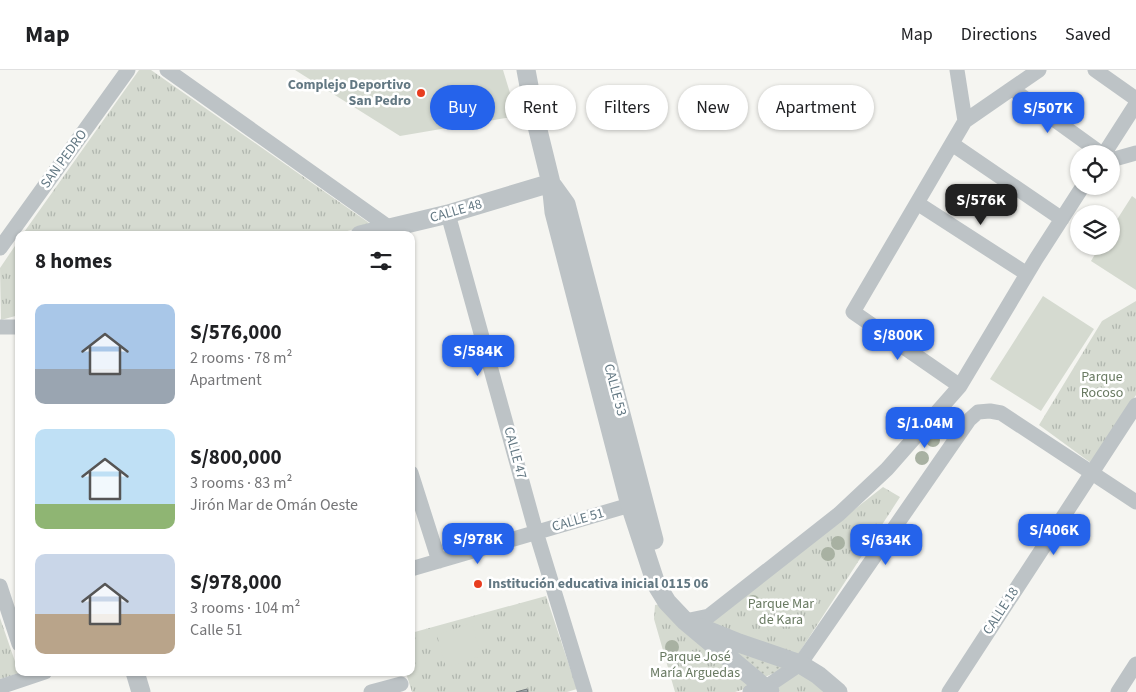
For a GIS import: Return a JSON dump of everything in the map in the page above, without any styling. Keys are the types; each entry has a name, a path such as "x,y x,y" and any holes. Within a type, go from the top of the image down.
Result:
{"street":[{"name":"SAN PEDRO","path":"0,248 128,70"},
{"path":"167,70 390,228"},
{"name":"CALLE 53","path":"526,70 535,118 551,182 554,212 630,505 656,584 667,602 684,621 762,690"},
{"path":"957,70 965,121"},
{"path":"960,386 853,312 965,121 1039,70"},
{"path":"1095,70 1136,100"},
{"path":"1012,89 1090,145"},
{"path":"1109,145 1136,104"},
{"path":"952,144 1062,218"},
{"path":"1120,157 1136,153"},
{"name":"CALLE 48","path":"377,231 448,214 551,182"},
{"name":"CALLE 53","path":"551,182 566,204 664,577 667,602"},
{"path":"684,621 709,616 839,514 887,469 960,386 1077,195"},
{"path":"918,203 1027,274"},
{"name":"CALLE 47","path":"448,214 536,532 585,692"},
{"path":"0,327 15,327"},
{"name":"CALLE 18","path":"948,692 1136,405"},
{"path":"762,690 800,664 969,420 978,412 1002,413 1136,502"},
{"path":"415,485 439,561"},
{"name":"CALLE 51","path":"415,568 630,505"},
{"path":"0,586 15,632"},
{"name":"CALLE 53","path":"684,621 739,643 800,664 818,675 838,692"},
{"path":"1118,692 1136,664"},
{"path":"0,687 26,676"},
{"path":"137,676 141,692"},
{"path":"371,692 401,683"}],"green space":[{"path":"139,70 151,70 372,225 347,231 25,231"},
{"name":"Complejo Deportivo San Pedro","path":"295,70 503,70 508,85 505,85 505,118 495,120 495,85 430,85 430,130 435,130 400,136"},
{"path":"1132,196 1136,199 1136,290 1091,261 1095,255 1120,255 1120,215"},
{"path":"15,246 15,316 1,320 0,268"},
{"path":"1043,296 1094,329 1041,411 990,379"},
{"name":"Parque Rocoso","path":"1136,301 1136,395 1091,463 1039,425 1102,321"},
{"name":"Parque Mar de Kara","path":"883,487 900,497 797,656 708,624"},
{"path":"546,596 577,689 567,692 412,692 407,676 415,676 415,632"},
{"name":"Parque José María Arguedas","path":"662,604 760,684 735,692 675,692 654,619 655,605"},
{"path":"0,618 15,661 15,674 0,679"},
{"path":"472,623 481,656 446,667 437,635"},
{"path":"706,633 788,667 765,677"},
{"path":"800,669 829,692 780,692 776,687"}],"building":[{"path":"527,689 528,692 516,692"}],"place":[{"name":"Complejo Deportivo San Pedro","path":"421,93"},
{"name":"Institución educativa inicial 0115 06","path":"478,584"}]}
